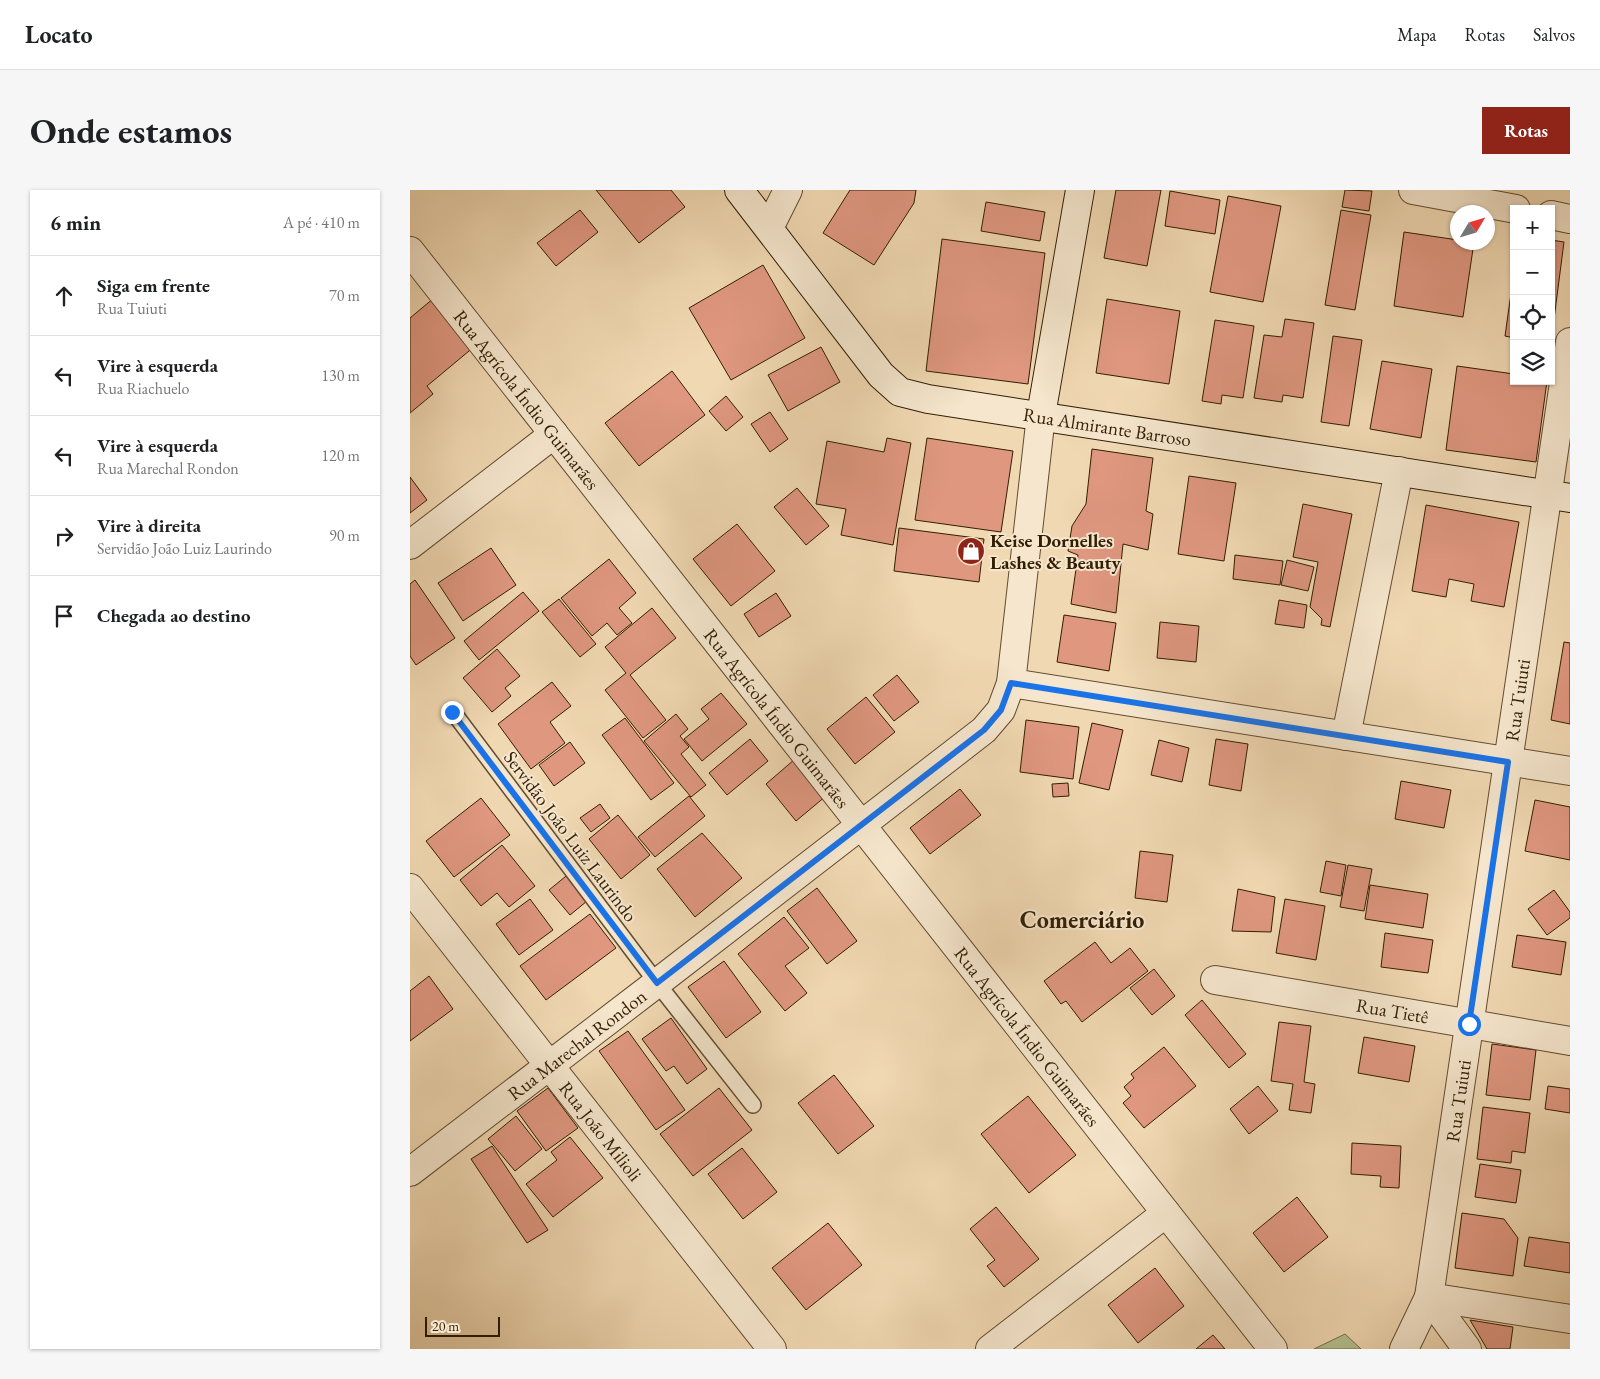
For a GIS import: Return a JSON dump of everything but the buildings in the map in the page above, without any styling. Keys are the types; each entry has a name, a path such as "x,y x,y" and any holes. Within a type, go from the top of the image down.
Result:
{"street":[{"name":"Rua Almirante Barroso","path":"739,190 882,375 900,392 928,399 1559,496"},
{"path":"769,228 788,190"},
{"name":"Rua Marechal Rondon","path":"410,1172 984,730 1001,710 1011,683 1041,415 1080,190"},
{"path":"1413,190 1510,208"},
{"path":"1555,216 1570,219"},
{"name":"Rua Agrícola Índio Guimarães","path":"410,251 1273,1349"},
{"name":"Rua Tuiuti","path":"1404,1349 1429,1297 1508,762 1559,496 1570,342"},
{"path":"410,545 554,434"},
{"path":"1346,736 1400,471"},
{"path":"1011,683 1570,771"},
{"name":"Rua João Milioli","path":"410,888 772,1349"},
{"name":"Rua Tietê","path":"1215,980 1570,1041"},
{"path":"990,1349 1166,1213"},
{"path":"1429,1297 1570,1319"},
{"path":"1429,1297 1467,1349"}],"lane":[{"name":"Servidão João Luiz Laurindo","path":"452,712 657,983 753,1104"}],"green space":[{"path":"1345,1334 1361,1349 1314,1349"}],"place":[{"name":"Keise Dornelles Lashes & Beauty","path":"971,551"}],"district":[{"name":"Comerciário","path":"1082,920"}],"route":[{"path":"452,712 657,983 984,730 1001,710 1011,683 1508,762 1469,1024"}]}
